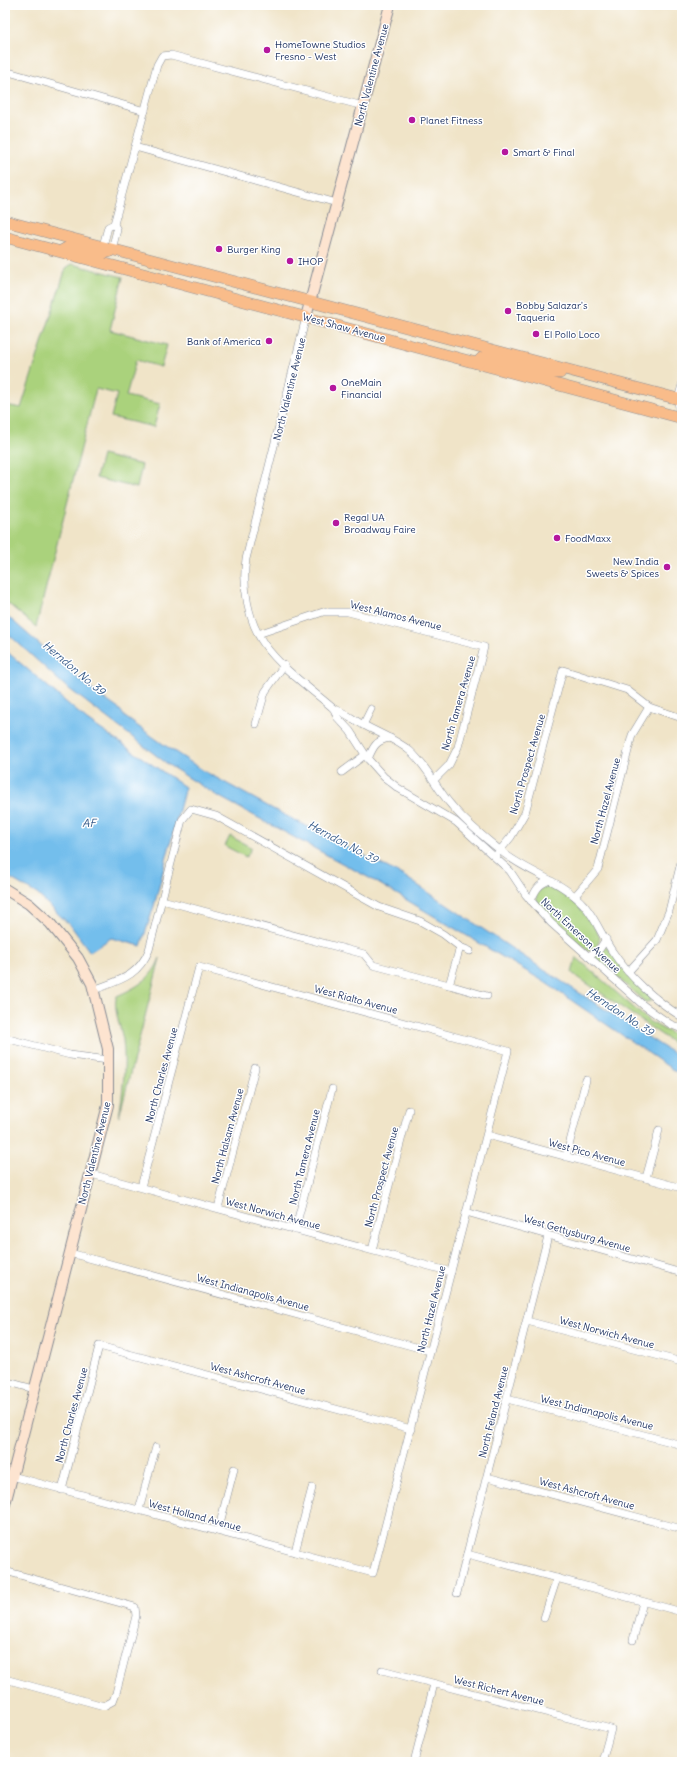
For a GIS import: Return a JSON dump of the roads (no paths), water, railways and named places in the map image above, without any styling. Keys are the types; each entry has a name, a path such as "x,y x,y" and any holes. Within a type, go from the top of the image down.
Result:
{"main road":[{"name":"West Shaw Avenue","path":"5,221 108,247 680,400"},
{"name":"West Shaw Avenue","path":"5,237 681,416"},
{"path":"60,251 70,246 105,254 108,247"},
{"path":"477,363 482,358 489,357 549,372 581,373"}],"street":[{"name":"North Valentine Avenue","path":"258,634 247,601 244,570 246,559 310,301 390,5"},
{"path":"108,247 117,230 114,224 159,60 162,56 166,54 363,106"},
{"path":"5,71 145,111"},
{"path":"135,147 337,203"},
{"path":"681,416 680,400 682,385"},
{"name":"West Alamos Avenue","path":"258,634 323,612 348,612 484,648"},
{"name":"North Emerson Avenue","path":"258,634 284,666 334,709 343,711 363,725 390,738 409,750 418,759 452,806 498,853 531,901 551,923 643,1005 670,1024 682,1029"},
{"name":"North Tamera Avenue","path":"434,780 449,765 458,747 484,648"},
{"path":"256,724 265,692 284,666"},
{"name":"North Prospect Avenue","path":"498,853 511,837 525,813 563,670 627,690 648,707"},
{"path":"648,707 682,718"},
{"name":"North Hazel Avenue","path":"574,896 598,869 632,735 648,707"},
{"name":"North Emerson Avenue","path":"334,709 337,717 350,731 367,757 384,777 398,788 451,818 498,853 550,880 574,896 592,916 628,972 662,1003 682,1017"},
{"path":"363,725 371,709"},
{"path":"342,772 367,757 379,740 390,738"},
{"path":"94,990 130,975 143,963 149,950 182,820 191,809 216,816 379,908 420,921 443,934 460,947 470,951"},
{"path":"628,972 657,940 669,911 682,858"},
{"path":"531,901 537,888 542,883 550,880"},
{"name":"North Valentine Avenue","path":"5,889 40,914 58,932 78,958 94,990 108,1049 108,1105 12,1476 7,1489 5,1504"},
{"path":"162,900 364,954 373,965 487,996"},
{"path":"588,956 599,950 606,939"},
{"path":"450,985 460,947"},
{"name":"West Rialto Avenue","path":"199,967 508,1051"},
{"name":"North Charles Avenue","path":"141,1188 199,967"},
{"path":"5,1038 70,1055 108,1060"},
{"name":"North Hazel Avenue","path":"373,1573 508,1051"},
{"name":"North Halsam Avenue","path":"218,1208 255,1068"},
{"path":"566,1156 586,1080"},
{"name":"North Tamera Avenue","path":"295,1230 332,1089"},
{"name":"North Prospect Avenue","path":"372,1250 409,1110"},
{"path":"646,1178 659,1130"},
{"name":"West Pico Avenue","path":"487,1134 682,1188"},
{"name":"West Norwich Avenue","path":"91,1174 451,1272"},
{"name":"West Gettysburg Avenue","path":"466,1212 682,1273"},
{"name":"North Feland Avenue","path":"457,1593 548,1236"},
{"name":"West Indianapolis Avenue","path":"70,1253 430,1351"},
{"name":"West Norwich Avenue","path":"527,1322 682,1362"},
{"name":"North Charles Avenue","path":"62,1490 99,1346"},
{"name":"West Ashcroft Avenue","path":"99,1346 411,1429"},
{"path":"5,1381 34,1389"},
{"name":"West Indianapolis Avenue","path":"507,1399 682,1445"},
{"path":"139,1510 156,1447"},
{"path":"218,1531 234,1469"},
{"name":"West Holland Avenue","path":"12,1476 373,1573"},
{"name":"West Ashcroft Avenue","path":"487,1477 682,1529"},
{"path":"295,1552 312,1488"},
{"path":"467,1554 682,1612"},
{"path":"5,1571 136,1607 136,1616 116,1693 113,1701 104,1706 5,1679"},
{"path":"544,1618 556,1578"},
{"path":"633,1640 643,1602"},
{"name":"West Richert Avenue","path":"382,1670 611,1729 602,1762"},
{"path":"414,1762 434,1684"}],"water":[{"path":"5,614 88,687 120,710 125,717 163,744 204,771 273,809 404,876 544,970 682,1059 682,1076 543,981 373,880 216,795 170,766 64,685 5,631"},
{"name":"AF","path":"5,650 87,720 185,787 154,906 141,946 111,938 90,952 71,926 37,894 5,875"}],"place":[{"name":"HomeTowne Studios Fresno - West","path":"267,50"},
{"name":"Planet Fitness","path":"412,120"},
{"name":"Smart & Final","path":"505,152"},
{"name":"Burger King","path":"219,249"},
{"name":"IHOP","path":"290,261"},
{"name":"Bobby Salazar's Taqueria","path":"508,311"},
{"name":"El Pollo Loco","path":"536,334"},
{"name":"Bank of America","path":"269,341"},
{"name":"OneMain Financial","path":"333,388"},
{"name":"Regal UA Broadway Faire","path":"336,523"},
{"name":"FoodMaxx","path":"557,538"},
{"name":"New India Sweets & Spices","path":"667,567"}],"water label":[{"name":"Herndon No. 39","path":"74,668"},
{"name":"Herndon No. 39","path":"343,842"},
{"name":"Herndon No. 39","path":"620,1012"}]}
